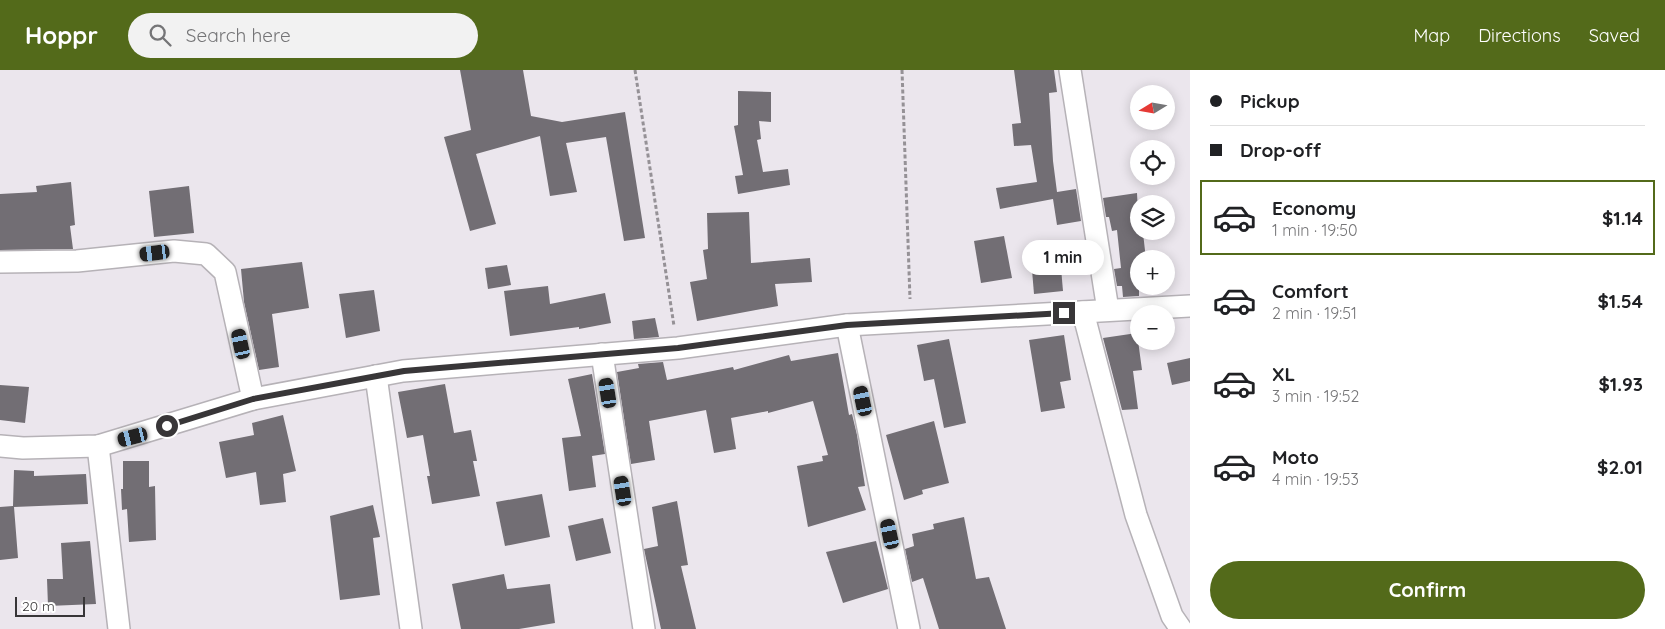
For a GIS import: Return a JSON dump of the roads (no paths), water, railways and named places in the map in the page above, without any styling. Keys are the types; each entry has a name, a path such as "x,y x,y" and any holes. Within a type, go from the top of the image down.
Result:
{"street":[{"path":"1070,70 1108,310"},
{"path":"0,262 77,261 174,251 206,254 225,272 253,399"},
{"path":"0,446 23,448 98,446 253,399 404,371 678,348 847,325 1190,306"},
{"path":"1083,312 1136,514 1172,616 1181,629"},
{"path":"847,325 909,629"},
{"path":"602,354 644,629"},
{"path":"376,376 411,629"},
{"path":"98,446 119,629"}]}
